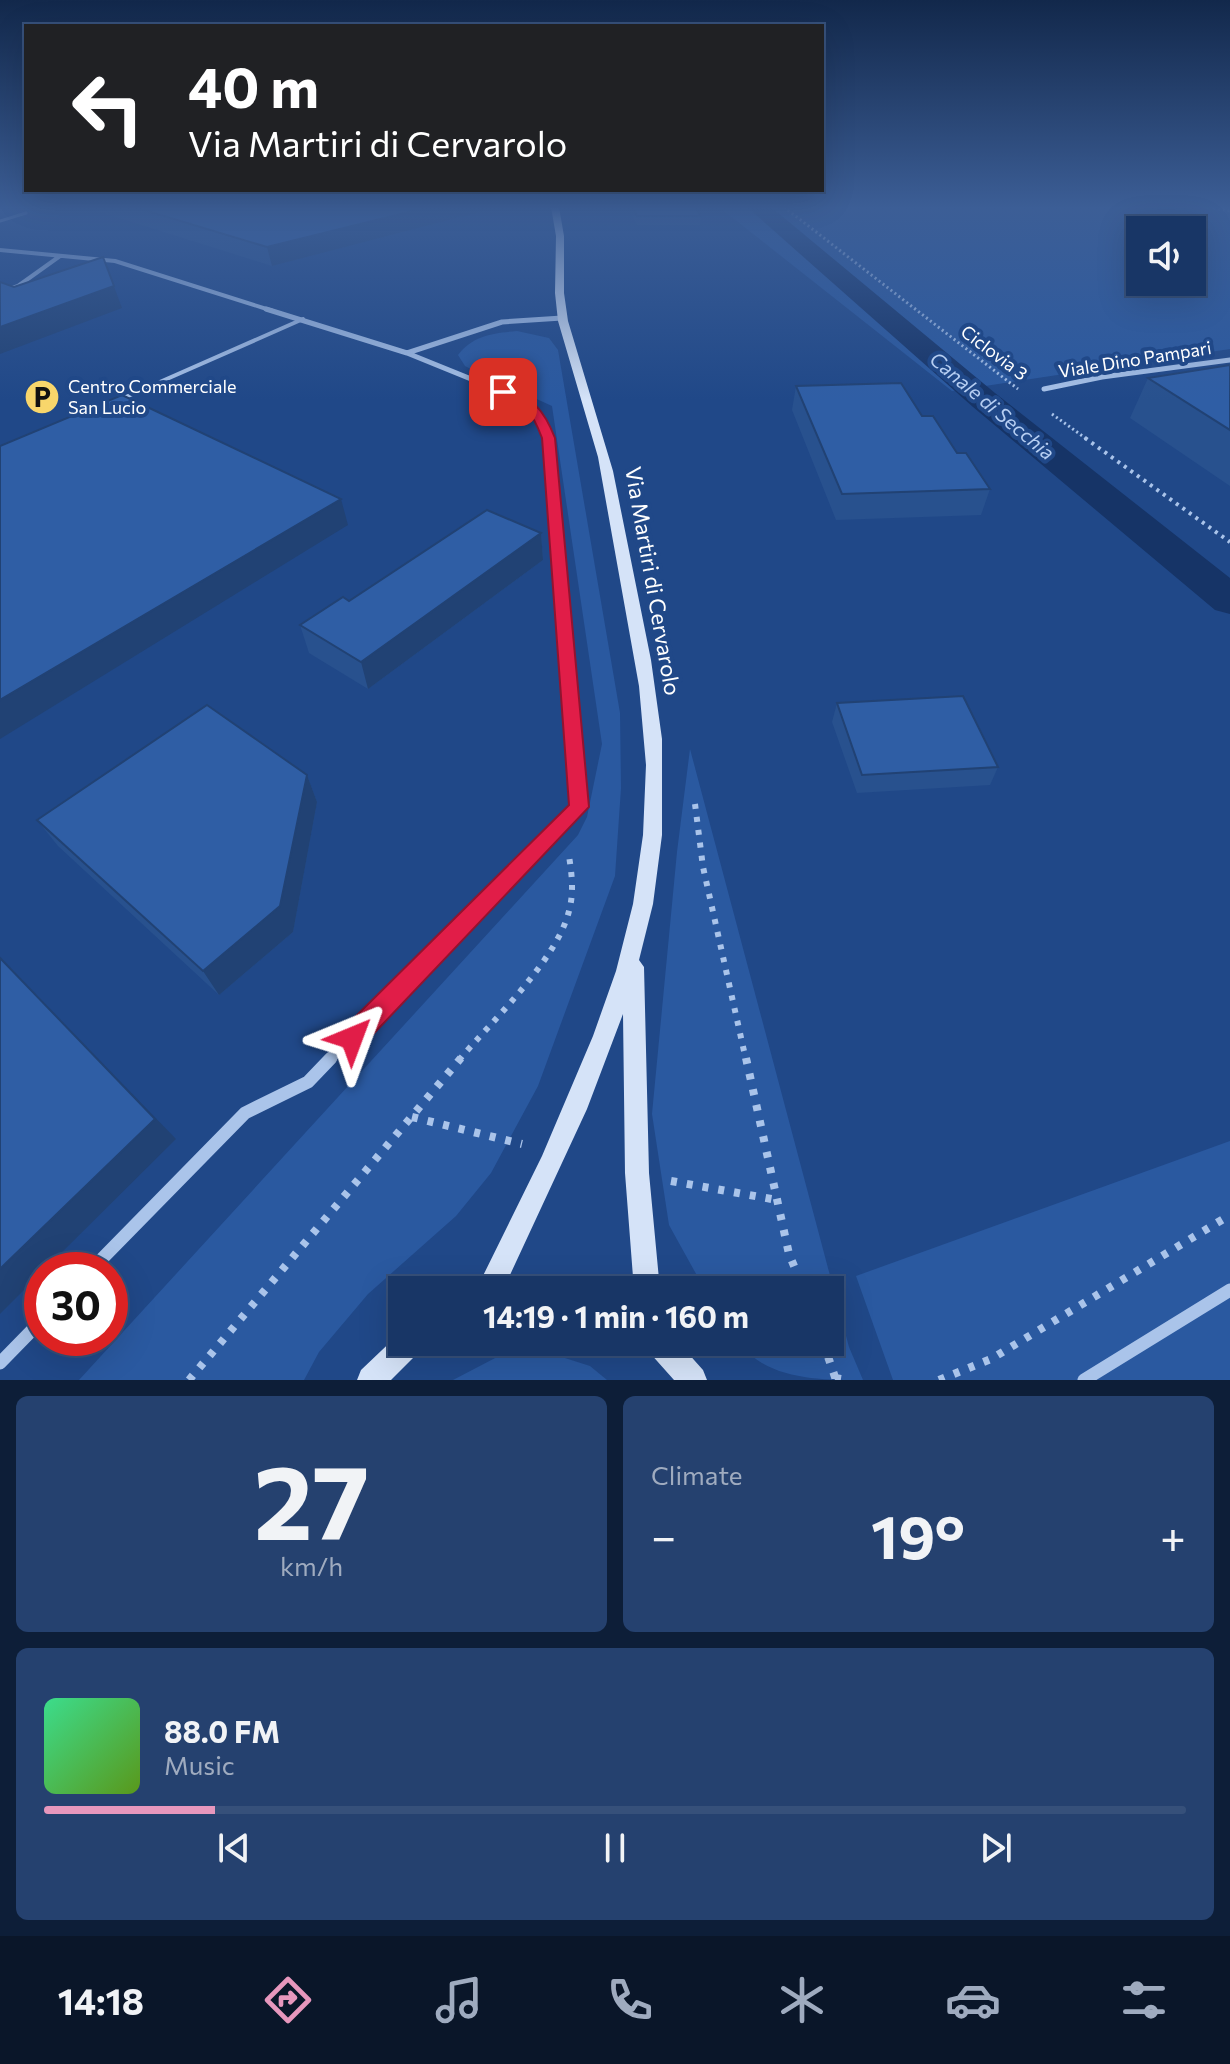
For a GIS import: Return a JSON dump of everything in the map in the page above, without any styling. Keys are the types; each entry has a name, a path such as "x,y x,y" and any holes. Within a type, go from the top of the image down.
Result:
{"main road":[{"name":"Via Martiri di Cervarolo","path":"496,1276 558,1153 596,1066 633,954 653,832 655,764 638,631 601,445 562,318 561,271"},
{"name":"Via Martiri di Cervarolo","path":"633,954 637,1173 646,1276"},
{"path":"371,1380 395,1356"},
{"path":"672,1356 693,1380"}],"street":[{"path":"0,292 18,286 38,271"},
{"path":"109,1252 245,1113 308,1082 579,807 548,438 540,415 528,402 407,353 149,271"},
{"path":"407,353 502,322 562,318"},
{"name":"Viale Dino Pampari","path":"1044,389 1102,377 1230,360"},
{"path":"1084,1380 1230,1290"},
{"path":"0,1363 24,1338"}],"lane":[{"path":"113,403 303,319"}],"path":[{"name":"Ciclovia 3","path":"867,271 1023,393"},
{"path":"1049,411 1230,542"},
{"path":"695,804 703,867 789,1254 798,1276"},
{"path":"189,1380 548,955 568,925 573,877 568,850 552,834"},
{"path":"412,1117 558,1153"},
{"path":"637,1173 777,1200"},
{"path":"939,1380 991,1359 1230,1215"},
{"path":"828,1356 836,1379 847,1380"}],"shaded area":[{"path":"801,271 1126,271 1126,296 1206,296 1206,271 1230,271 1230,349 952,391"},
{"path":"517,331 549,338 558,350 620,713 621,788 615,876 538,1086 491,1173 456,1216 368,1294 319,1352 304,1380 79,1380 101,1356 128,1356 128,1326 578,835 587,817 602,744 552,406 465,366 458,355 470,343 492,334"},
{"path":"690,749 830,1276 697,1276 669,1225 652,1114"},
{"path":"1230,1141 1230,1380 893,1380 856,1276"},
{"path":"844,1328 863,1380 812,1378 779,1371 752,1356 844,1356"},
{"path":"499,1356 559,1356 590,1366 607,1380 453,1380"}],"building":[{"path":"60,271 108,271 114,286 0,327 0,282 14,287"},
{"path":"1230,365 1230,430 1148,378"},
{"path":"901,383 922,416 933,416 957,453 966,453 990,489 842,494 796,386"},
{"path":"122,395 341,499 0,700 0,446"},
{"path":"487,510 541,533 361,662 300,625 343,597 349,601"},
{"path":"963,696 998,767 862,775 837,703"},
{"path":"207,705 307,775 280,906 203,971 37,820"},
{"path":"0,958 155,1119 0,1269"}],"waterway":[{"name":"Canale di Secchia","path":"833,271 984,400 1230,600"}],"place":[{"name":"Centro Commerciale San Lucio","path":"42,397"}],"route":[{"path":"352,1038 579,807 548,438 540,415 528,402 503,392"}]}
